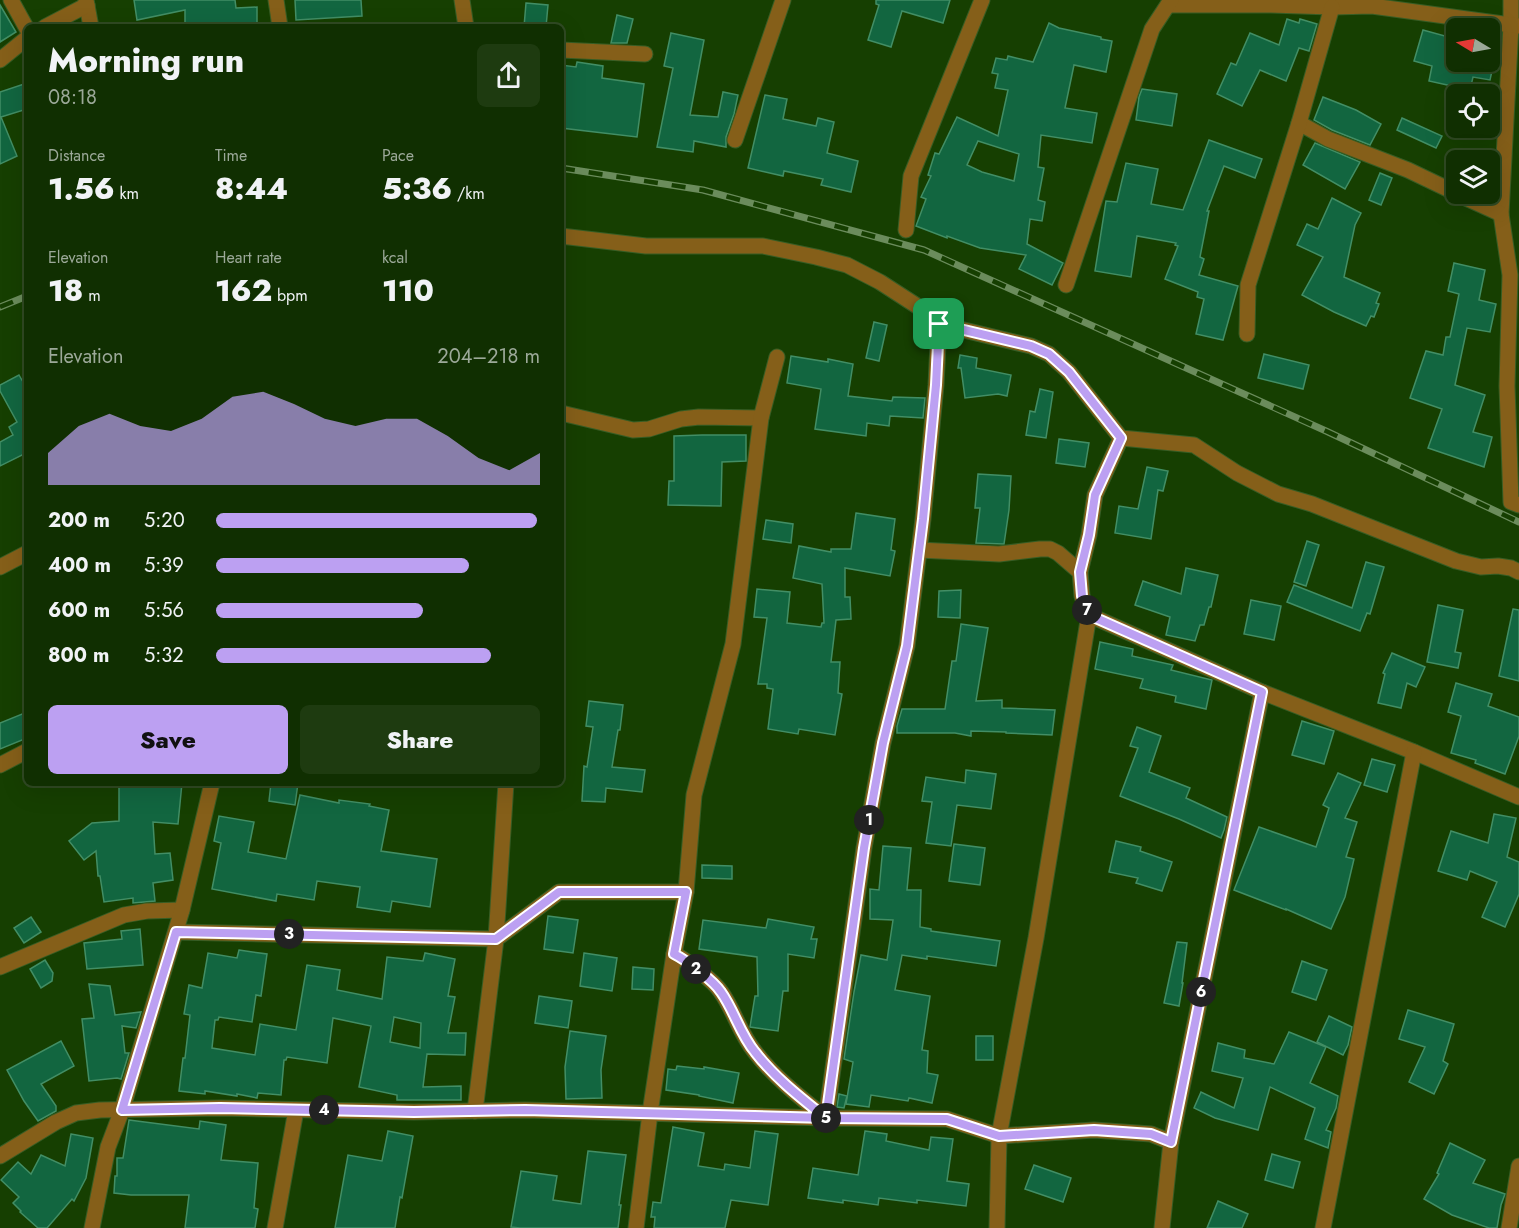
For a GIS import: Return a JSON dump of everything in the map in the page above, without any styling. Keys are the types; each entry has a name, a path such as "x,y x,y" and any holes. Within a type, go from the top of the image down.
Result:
{"street":[{"path":"10,0 24,24"},
{"path":"276,0 280,24"},
{"path":"462,0 466,24"},
{"path":"735,140 783,0"},
{"path":"906,230 910,176 982,0"},
{"path":"1511,0 1515,25 1501,214 1514,274 1507,386 1511,502 1519,505"},
{"path":"50,24 87,3 90,24"},
{"path":"1066,285 1152,29 1170,3 1332,7 1373,3 1515,25"},
{"path":"1247,334 1248,285 1299,123 1332,7"},
{"path":"0,60 24,40"},
{"path":"564,50 645,54"},
{"path":"1299,123 1328,139 1408,170 1446,188"},
{"path":"1480,204 1501,214"},
{"path":"564,236 646,246 763,246 847,265 880,282 931,315 939,324 1031,346 1049,354 1069,372 1121,438 1194,445 1237,473 1278,494 1312,504 1456,561 1481,567 1511,568 1519,572"},
{"path":"826,1118 864,848 883,743 907,646 936,385 939,324"},
{"path":"636,1228 650,1113 674,954 686,892 694,795 733,644 761,417 777,357"},
{"path":"564,414 633,430 650,429 681,419 699,417 761,417"},
{"path":"997,1228 999,1136 1036,938 1089,615 1082,596 1080,572 1095,495 1121,438"},
{"path":"919,550 999,554 1050,549 1080,572"},
{"path":"0,567 24,555"},
{"path":"1089,615 1262,692 1519,796"},
{"path":"1162,1228 1171,1142 1262,692"},
{"path":"1323,1228 1414,752"},
{"path":"0,765 24,753"},
{"path":"92,1228 108,1147 122,1110 176,932 211,786"},
{"path":"475,1111 496,939 506,786"},
{"path":"176,932 496,939 559,892 686,892"},
{"path":"0,967 124,915 147,911 182,910"},
{"path":"674,954 685,960 720,990 754,1051 780,1080 826,1118"},
{"path":"0,1156 56,1122 76,1113 100,1110 220,1108 414,1112 525,1110 947,1119 999,1136 1094,1130 1151,1134 1171,1142"},
{"path":"275,1228 296,1110"},
{"path":"1509,1228 1519,1166"}],"building":[{"path":"134,0 235,0 236,8 257,7 257,24 185,24 185,10 137,20"},
{"path":"295,0 361,0 362,16 296,20"},
{"path":"876,0 950,0 943,23 902,11 891,47 868,40 879,5 876,4"},
{"path":"526,3 548,5 546,24 524,24"},
{"path":"0,5 16,32 0,42"},
{"path":"617,15 633,19 627,43 611,43"},
{"path":"1287,19 1299,23 1300,19 1317,24 1309,51 1299,48 1286,81 1260,70 1242,106 1217,94 1231,63 1236,65 1250,33 1279,45"},
{"path":"1049,23 1059,28 1112,41 1106,72 1074,65 1065,108 1097,113 1092,143 1041,135 1038,167 1044,168 1038,200 1045,202 1042,221 1030,219 1027,244 1063,263 1052,285 1019,269 1026,255 980,248 916,226 926,199 921,197 931,176 928,175 935,153 939,154 957,117 998,136 1008,90 995,88 998,74 992,73 996,58 1007,60 1008,56 1033,62","holes":["978,141 1019,154 1014,181 967,165"]},
{"path":"1423,30 1446,36 1446,72 1492,72 1490,80 1473,77 1471,84 1446,85 1429,81 1432,66 1414,61"},
{"path":"671,33 704,40 690,115 718,117 723,92 738,95 726,137 726,147 694,141 693,152 657,147 673,68 664,66"},
{"path":"577,62 603,66 602,78 644,84 637,137 564,128 564,65 576,67"},
{"path":"24,84 24,110 1,117 17,156 0,164 0,92"},
{"path":"1142,89 1177,94 1172,126 1136,120"},
{"path":"765,95 787,99 783,119 816,126 818,118 834,122 827,153 858,161 851,192 821,185 823,179 784,171 783,176 748,168"},
{"path":"1323,97 1356,110 1381,124 1370,145 1314,120"},
{"path":"1402,118 1442,136 1436,148 1397,130"},
{"path":"1209,140 1262,159 1255,178 1224,166 1207,211 1209,211 1200,257 1204,259 1199,275 1238,286 1223,340 1196,334 1204,299 1197,297 1198,292 1165,279 1178,246 1175,245 1176,243 1137,236 1131,277 1095,271 1106,201 1117,202 1126,163 1158,169 1151,204 1183,210"},
{"path":"1315,143 1360,162 1345,189 1303,165"},
{"path":"1380,173 1392,178 1381,205 1369,200"},
{"path":"1332,198 1361,213 1355,225 1344,277 1380,293 1374,317 1371,316 1366,326 1302,295 1323,257 1297,245 1307,224 1318,229"},
{"path":"1454,263 1485,270 1479,300 1496,304 1490,332 1467,328 1455,385 1485,395 1473,432 1492,437 1484,467 1428,448 1442,409 1410,398 1426,351 1443,355 1446,337 1450,337 1459,294 1448,291"},
{"path":"874,322 887,325 879,361 866,358"},
{"path":"1264,354 1309,365 1303,389 1258,378"},
{"path":"960,355 977,358 976,368 1011,375 1007,396 998,394 965,398 961,368 958,368"},
{"path":"791,356 853,364 848,396 892,401 893,397 925,398 923,418 890,416 889,426 867,423 866,436 815,429 821,389 787,383"},
{"path":"19,375 24,384 24,454 0,466 0,442 13,435 9,427 17,422 0,391 0,385"},
{"path":"1040,389 1053,392 1046,438 1026,435 1030,411 1035,412"},
{"path":"746,435 746,461 722,462 721,506 668,505 669,481 674,481 674,436"},
{"path":"1059,439 1089,443 1085,467 1056,463"},
{"path":"1147,467 1168,471 1163,491 1158,490 1151,539 1115,533 1119,506 1138,509"},
{"path":"978,474 1011,476 1004,544 976,543 980,508 975,508"},
{"path":"856,513 895,519 891,550 895,551 890,576 845,568 845,597 850,597 851,619 836,620 831,662 840,662 838,693 842,694 835,735 799,729 798,734 768,729 773,689 767,688 767,684 758,684 767,618 754,617 757,589 790,592 787,623 821,627 824,623 822,584 793,578 799,546 831,552 831,549 851,549"},
{"path":"766,520 793,524 791,543 763,539"},
{"path":"1307,541 1319,545 1306,586 1294,582"},
{"path":"1366,562 1384,567 1370,614 1367,613 1360,631 1287,602 1294,585 1352,608"},
{"path":"1186,568 1218,575 1211,607 1209,607 1204,625 1200,625 1195,641 1166,635 1170,617 1135,605 1143,581 1181,594"},
{"path":"961,590 960,618 938,617 939,591"},
{"path":"1251,600 1281,606 1274,640 1244,634"},
{"path":"1438,605 1463,610 1455,652 1461,653 1458,668 1427,662"},
{"path":"1513,609 1519,610 1519,681 1499,676"},
{"path":"961,624 988,628 976,701 1002,700 1002,708 1055,710 1052,735 971,731 971,736 955,733 897,733 902,709 945,709 952,661 956,661"},
{"path":"1100,642 1133,649 1132,656 1173,665 1171,670 1212,680 1206,709 1175,702 1176,696 1140,688 1143,679 1095,669"},
{"path":"1392,653 1425,667 1416,687 1407,683 1401,708 1378,703 1385,674 1383,673"},
{"path":"1456,683 1492,694 1488,706 1519,717 1519,736 1505,774 1475,763 1476,760 1451,753 1461,716 1448,712"},
{"path":"589,701 623,705 612,767 645,770 642,792 606,788 605,802 582,801 584,766 587,767 593,727 586,726"},
{"path":"24,713 24,739 0,749 0,723"},
{"path":"1302,721 1334,731 1324,764 1292,755"},
{"path":"1137,727 1161,736 1149,772 1190,788 1186,798 1227,817 1221,838 1120,796 1138,748 1130,746"},
{"path":"1372,759 1395,765 1387,792 1364,785"},
{"path":"966,770 996,774 991,809 957,805 951,846 926,843 932,802 922,801 926,777 965,783"},
{"path":"1338,773 1361,783 1345,818 1357,822 1346,857 1354,859 1345,897 1331,929 1234,890 1259,827 1316,847 1329,808 1323,805"},
{"path":"119,786 182,786 178,824 153,822 155,854 170,853 173,880 153,883 155,901 133,903 133,898 104,902 100,876 98,876 96,851 84,860 69,841 92,823 119,821"},
{"path":"271,786 298,786 295,805 269,801"},
{"path":"300,795 339,803 339,800 370,804 369,806 389,810 381,851 437,859 430,907 392,901 390,912 357,907 360,887 317,881 314,900 277,894 276,901 212,889 221,843 214,841 219,816 254,822 248,852 286,859"},
{"path":"1494,814 1516,818 1507,857 1519,862 1519,894 1505,927 1482,917 1497,882 1470,871 1467,880 1438,871 1451,831 1488,843"},
{"path":"1116,841 1141,847 1140,851 1172,862 1162,891 1136,883 1138,878 1109,872"},
{"path":"954,844 985,848 980,885 949,881"},
{"path":"883,846 911,848 907,890 921,890 920,927 931,929 931,931 1000,941 996,966 927,956 927,959 902,955 895,990 930,996 922,1050 928,1051 927,1073 938,1075 932,1103 909,1098 908,1101 871,1095 869,1107 846,1104 853,1062 844,1059 861,955 887,960 893,920 870,919 870,889 879,890"},
{"path":"702,865 732,866 732,879 702,878"},
{"path":"548,916 578,920 573,953 544,949"},
{"path":"31,917 41,932 24,943 14,928"},
{"path":"768,919 814,927 811,939 817,939 814,958 788,954 788,991 783,991 778,1031 750,1027 755,996 758,996 757,957 699,949 703,920 766,928"},
{"path":"140,929 143,965 87,969 84,943 122,939 121,931"},
{"path":"1177,942 1187,943 1179,1006 1164,1003"},
{"path":"239,950 267,954 261,996 256,995 252,1022 219,1017 215,1020 212,1048 255,1055 260,1024 296,1030 307,965 340,970 337,990 382,999 387,957 423,961 425,953 455,959 448,996 455,997 448,1033 466,1033 465,1055 427,1054 423,1087 461,1086 461,1100 397,1100 397,1095 359,1087 371,1026 333,1018 327,1063 287,1057 284,1060 281,1095 258,1093 257,1098 205,1091 205,1094 179,1091 190,1015 184,1014 189,985 202,988 208,953 237,958","holes":["394,1017 421,1023 420,1048 390,1042"]},
{"path":"584,953 617,958 612,991 580,986"},
{"path":"45,960 53,973 52,981 41,988 30,969"},
{"path":"1302,961 1327,970 1316,1000 1292,992"},
{"path":"633,967 654,969 653,990 632,989"},
{"path":"89,984 110,986 115,1015 141,1012 136,1028 122,1026 125,1053 129,1053 121,1079 89,1081 82,1019 94,1018"},
{"path":"539,996 572,1001 568,1028 535,1023"},
{"path":"1408,1010 1454,1024 1443,1061 1448,1064 1434,1094 1409,1082 1425,1047 1399,1039"},
{"path":"1329,1016 1352,1027 1343,1055 1317,1042"},
{"path":"570,1031 606,1036 601,1070 602,1098 566,1099 565,1067"},
{"path":"1289,1032 1326,1047 1310,1083 1338,1096 1336,1108 1326,1130 1331,1132 1328,1148 1305,1139 1315,1108 1270,1087 1258,1130 1215,1118 1194,1108 1201,1092 1234,1108 1243,1078 1212,1071 1218,1043 1245,1050 1244,1058 1274,1064"},
{"path":"976,1036 993,1036 993,1060 976,1060"},
{"path":"61,1041 74,1066 41,1084 56,1106 56,1111 38,1121 7,1070"},
{"path":"677,1066 704,1069 704,1067 739,1073 733,1103 666,1090 668,1069 676,1070"},
{"path":"839,1094 847,1096 844,1108 837,1107"},
{"path":"129,1120 199,1129 200,1121 226,1125 221,1160 258,1163 254,1208 258,1209 255,1228 185,1228 189,1195 114,1193 117,1158 123,1158"},
{"path":"673,1127 704,1133 698,1166 724,1170 725,1164 750,1168 755,1131 778,1134 768,1205 731,1200 725,1228 654,1228 655,1217 651,1217 653,1202 661,1203"},
{"path":"388,1131 413,1136 395,1228 335,1228 348,1155 382,1161"},
{"path":"865,1131 887,1134 886,1141 929,1150 931,1137 953,1139 947,1181 969,1184 966,1206 879,1198 878,1205 808,1198 813,1168 858,1175"},
{"path":"71,1134 93,1138 86,1178 74,1201 72,1199 47,1228 38,1228 13,1203 19,1197 1,1180 18,1162 31,1174 41,1155 65,1166"},
{"path":"1450,1143 1485,1160 1473,1183 1505,1194 1497,1228 1489,1228 1452,1215 1424,1199 1439,1174 1437,1173"},
{"path":"588,1151 626,1155 618,1228 511,1227 521,1171 557,1176 553,1200 581,1204"},
{"path":"1272,1154 1300,1162 1293,1188 1265,1180"},
{"path":"1034,1165 1071,1178 1063,1202 1025,1189"},
{"path":"1218,1201 1248,1214 1242,1228 1207,1228"}],"railway":[{"path":"564,168 703,190 924,250 1326,431 1519,522"},
{"path":"0,307 24,297"}],"route":[{"path":"939,324 936,385 923,519 907,646 883,743 864,848 826,1118 780,1080 754,1051 720,990 685,960 674,954 686,892 559,892 496,939 176,932 122,1110 220,1108 414,1112 525,1110 826,1118 947,1119 999,1136 1094,1130 1151,1134 1171,1142 1262,692 1089,615 1082,596 1080,572 1095,495 1121,438 1069,372 1049,354 1031,346 939,324"}]}
